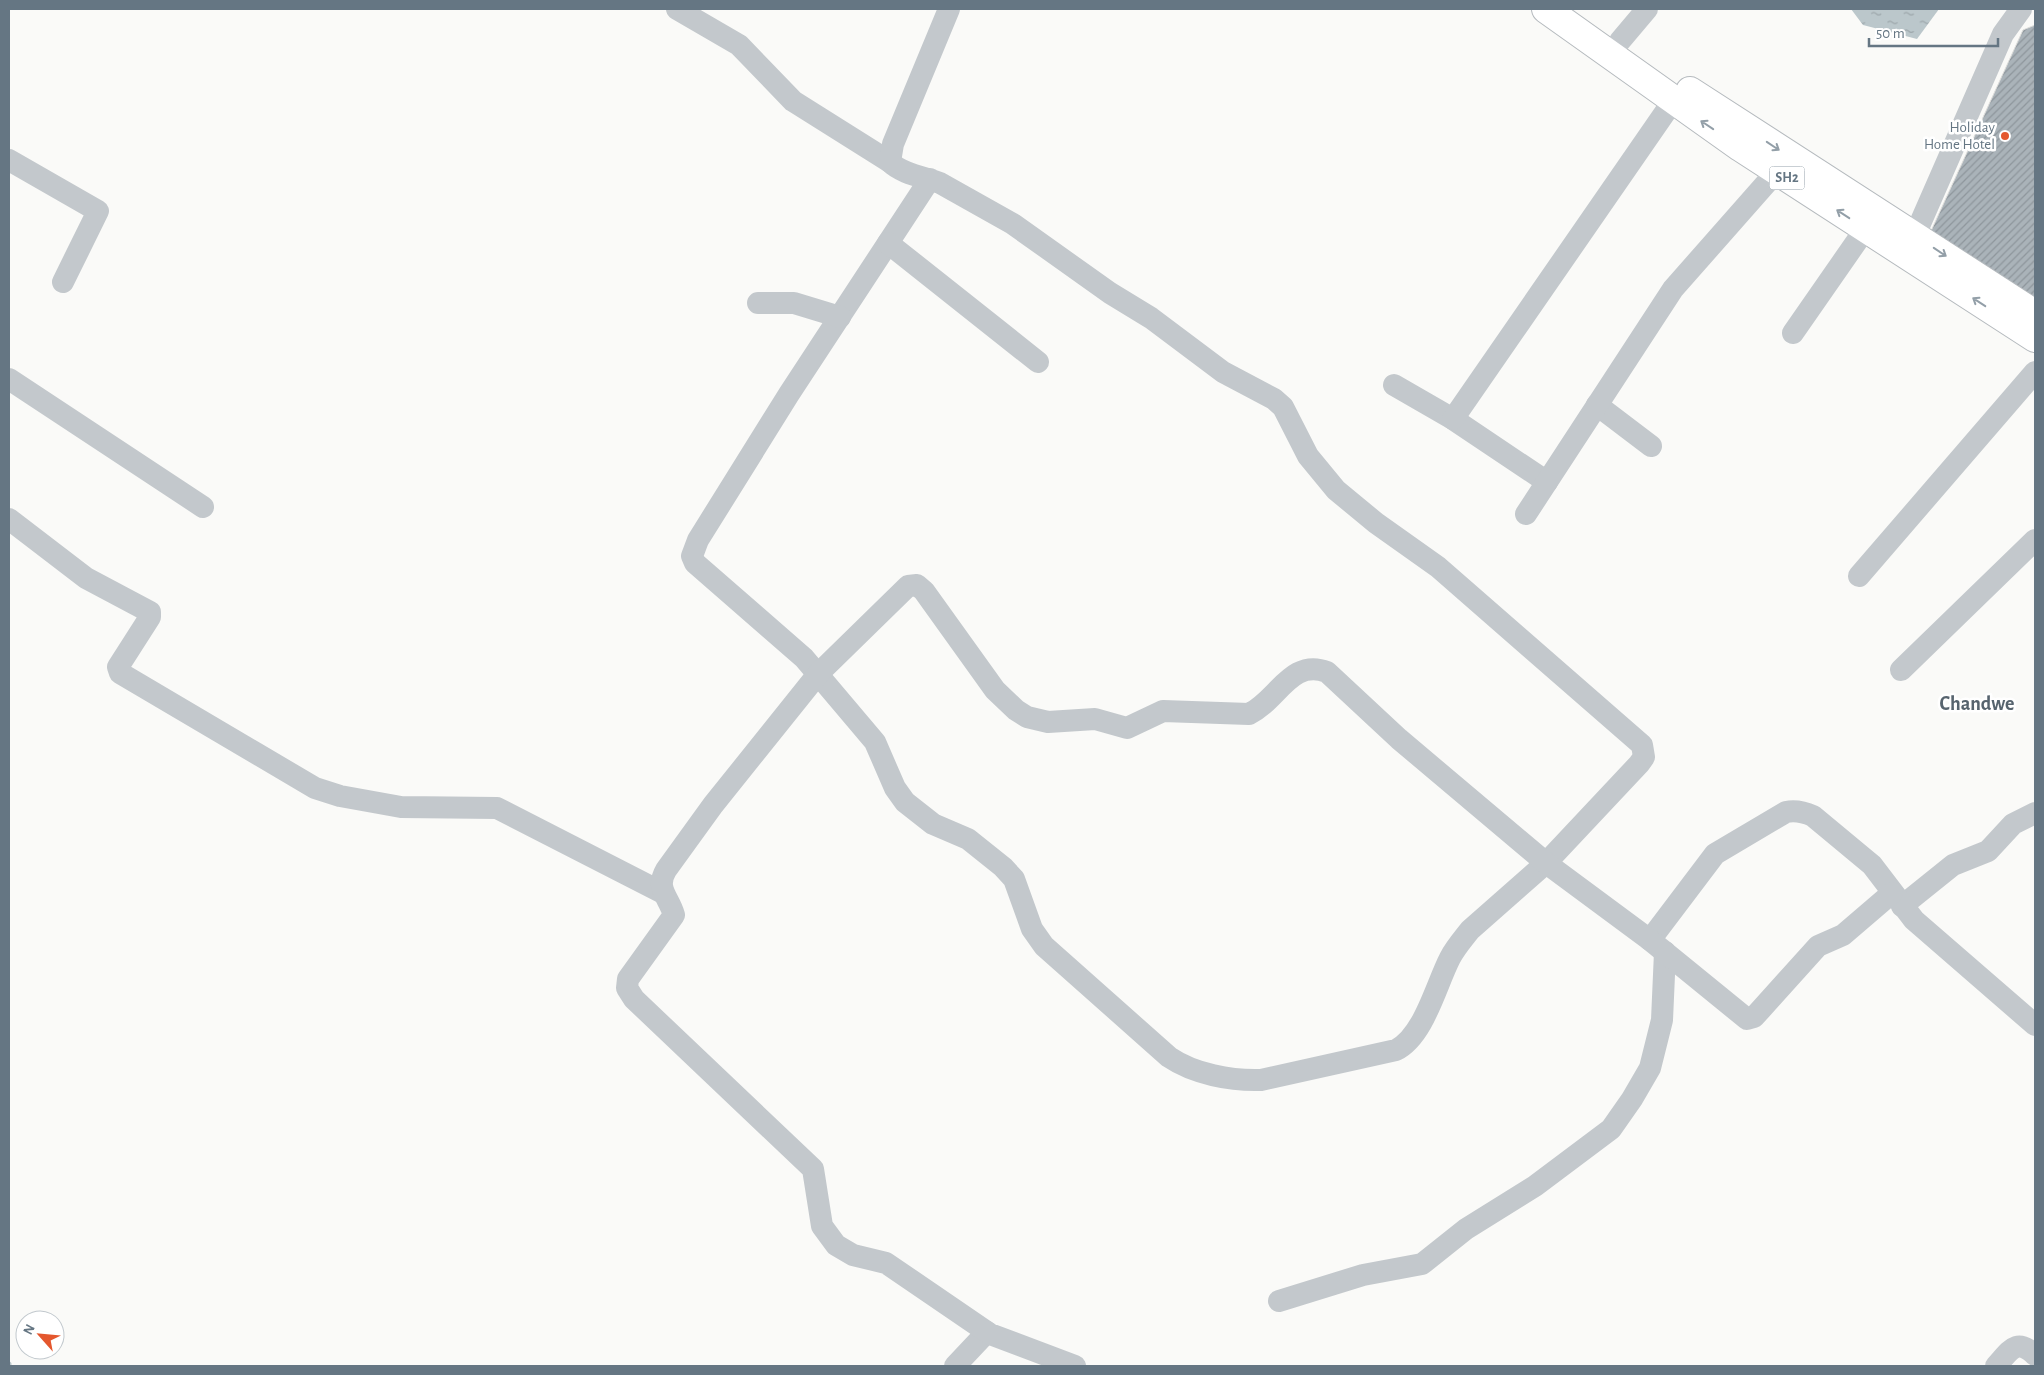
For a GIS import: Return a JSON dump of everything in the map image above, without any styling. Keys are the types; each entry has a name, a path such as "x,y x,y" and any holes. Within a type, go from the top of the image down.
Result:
{"main road":[{"name":"SH2","path":"1546,9 1673,101 1777,172 1866,228 2021,313"},
{"name":"SH2","path":"1575,9 1686,88 1803,166 1915,235 2021,313 2035,338"}],"street":[{"path":"677,9 739,45 793,101 896,167 930,179 1013,224 1110,293 1152,318 1223,372 1274,398 1283,407 1308,456 1336,490 1376,524 1438,567 1640,743 1644,754 1639,764 1546,863 1470,930 1460,942 1450,957 1414,1035 1396,1050 1262,1080 1246,1080 1197,1070 1186,1067 1169,1057 1044,946 1032,929 1014,879 1003,867 974,843 933,824 905,802 896,788 875,742 818,674 804,658 700,568 692,556 694,548 703,532 930,179"},
{"path":"890,162 893,144 949,9"},
{"path":"1620,41 1647,9"},
{"path":"1915,235 2003,34 2021,9"},
{"path":"1453,419 1673,101"},
{"path":"9,160 98,211 63,282"},
{"path":"1526,514 1673,289 1777,172"},
{"path":"1793,333 1866,228"},
{"path":"888,243 1038,362"},
{"path":"758,304 794,303 840,317"},
{"path":"1859,576 2035,372"},
{"path":"9,379 203,507"},
{"path":"1394,385 1453,419 1547,482"},
{"path":"1598,405 1651,446"},
{"path":"9,519 86,578 150,612 150,617 118,666 120,673 280,768 315,788 340,796 386,805 497,808 663,893"},
{"path":"1901,670 2035,540"},
{"path":"1075,1366 987,1332 886,1263 852,1254 831,1241 822,1226 813,1169 630,994 627,988 628,979 674,915 663,893 661,881 666,870 713,805 818,674 903,590 914,585 924,591 1004,700 1027,717 1048,722 1095,719 1127,728 1163,711 1249,714 1259,708 1295,674 1304,669 1316,668 1328,672 1399,739 1546,863 1657,946 1741,1016 1750,1019 1818,946 1842,935 1953,864 1988,852 2013,824 2035,813"},
{"path":"1280,1301 1363,1274 1422,1264 1466,1229 1535,1186 1611,1129 1632,1100 1650,1068 1655,1051 1662,1020 1657,946 1715,854 1762,825 1792,811 1812,816 1872,865 1914,920 2035,1025"},
{"path":"955,1366 987,1332"},
{"path":"1996,1366 2010,1351 2019,1345 2028,1348 2035,1355"}],"water":[{"path":"1851,9 1939,9 1917,39 1863,25"}],"building":[{"name":"Holiday Home Hotel","path":"2035,25 2035,309 1926,242 2023,30"}],"place":[{"name":"Holiday Home Hotel","path":"2005,136"}],"district":[{"name":"Chandwe","path":"1977,704"}]}
